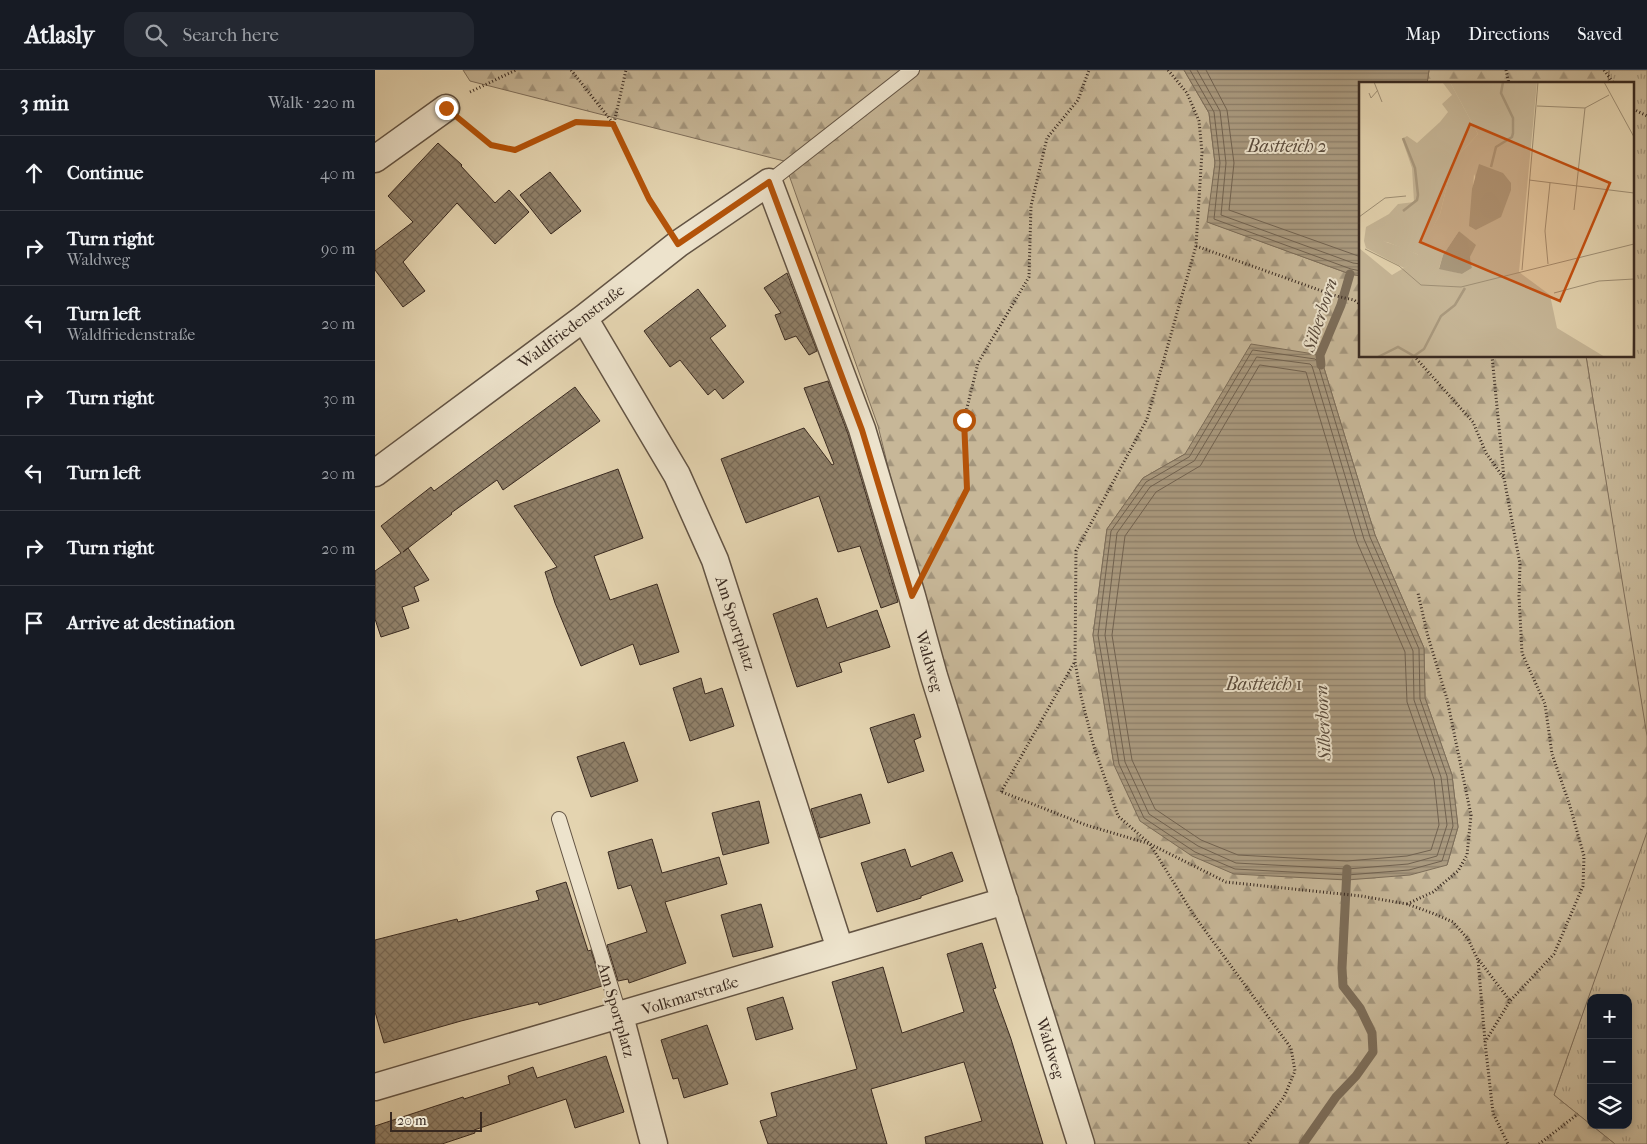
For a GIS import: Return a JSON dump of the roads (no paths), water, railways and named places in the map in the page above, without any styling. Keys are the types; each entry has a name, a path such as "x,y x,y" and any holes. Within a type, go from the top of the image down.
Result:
{"street":[{"path":"375,160 446,108"},
{"name":"Waldfriedenstraße","path":"375,473 584,318 678,244 769,182"},
{"name":"Waldweg","path":"769,182 862,430 934,676 1081,1144"},
{"name":"Am Sportplatz","path":"584,318 677,475 715,560 840,949"},
{"name":"Volkmarstraße","path":"375,1087 1005,901"},
{"name":"Am Sportplatz","path":"619,1016 654,1144"}],"lane":[{"path":"769,182 912,70"},
{"name":"Am Sportplatz","path":"559,818 619,1016"}],"water":[{"name":"Bastteich 2","path":"1184,70 1429,70 1427,82 1359,82 1359,276 1207,222 1215,163 1209,113"},
{"name":"Bastteich 1","path":"1251,344 1320,355 1375,535 1424,648 1425,698 1452,775 1458,827 1447,865 1410,875 1347,880 1234,874 1192,856 1140,821 1114,765 1093,635 1107,529 1143,478 1185,454"}],"waterway":[{"name":"Silberborn","path":"1321,365 1320,355 1341,305 1350,274"},
{"name":"Silberborn","path":"1303,1144 1336,1097 1356,1076 1373,1052 1372,1033 1360,1008 1343,986 1342,968 1347,869"}]}
